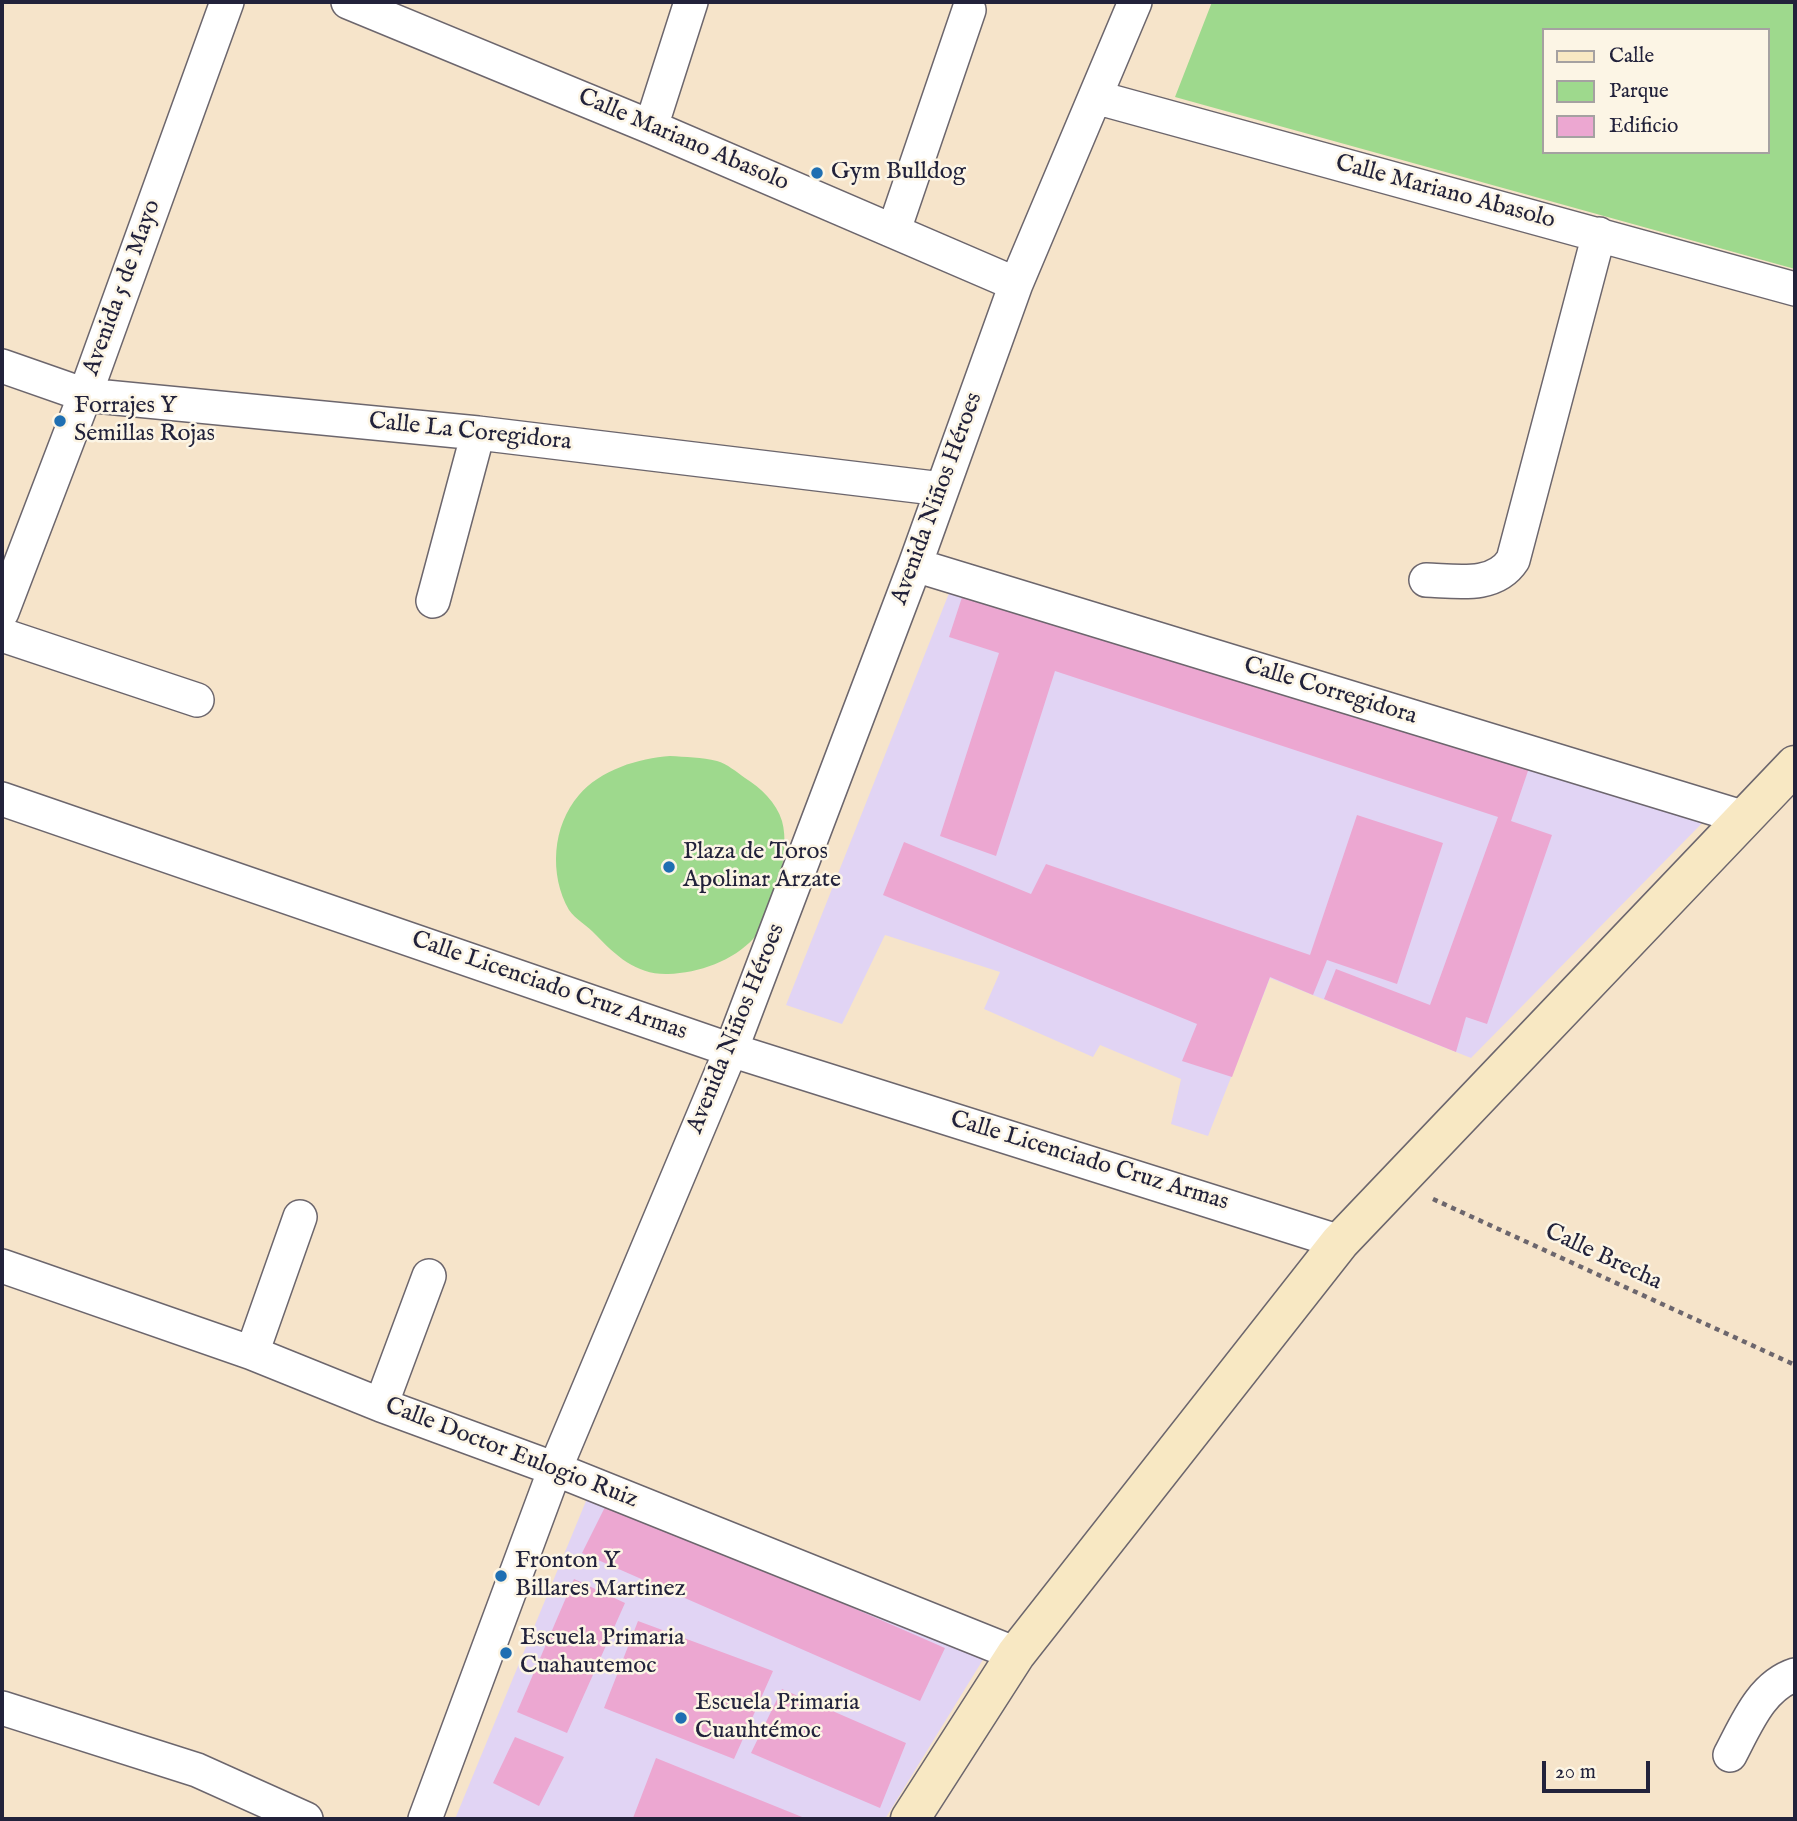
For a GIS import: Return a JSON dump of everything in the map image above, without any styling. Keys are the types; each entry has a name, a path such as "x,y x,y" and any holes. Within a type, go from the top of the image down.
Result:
{"street":[{"name":"Avenida 5 de Mayo","path":"2,612 85,395 227,2"},
{"name":"Calle Mariano Abasolo","path":"348,2 651,127 1016,284"},
{"path":"651,127 691,2"},
{"name":"Avenida Niños Héroes","path":"425,1819 555,1469 732,1050 915,565 1016,284 1135,2"},
{"path":"894,230 969,10"},
{"name":"Calle Mariano Abasolo","path":"1095,97 1795,289"},
{"path":"1426,580 1483,581 1506,571 1513,560 1599,234"},
{"name":"Calle La Coregidora","path":"2,366 85,395 478,433 942,489"},
{"path":"433,601 478,433"},
{"name":"Calle Corregidora","path":"915,565 1745,818"},
{"path":"2,635 197,699"},
{"path":"911,1819 1016,1654 1340,1242 1795,765"},
{"name":"Calle Licenciado Cruz Armas","path":"2,799 732,1050 1340,1242"},
{"path":"252,1353 300,1217"},
{"name":"Calle Doctor Eulogio Ruiz","path":"2,1266 252,1353 381,1405 555,1469 1016,1654"},
{"path":"381,1405 429,1276"},
{"path":"1730,1755 1753,1713 1769,1691 1781,1679 1795,1675"},
{"path":"2,1708 197,1770 306,1819"}],"path":[{"name":"Calle Brecha","path":"1397,1182 1795,1365"}],"shaded area":[{"path":"955,578 1716,809 1471,1058 1270,978 1208,1136 1171,1124 1181,1079 1100,1045 1093,1057 984,1009 1000,972 885,935 842,1024 786,1005"},
{"path":"593,1484 992,1645 885,1819 455,1819"}],"green space":[{"path":"1212,2 1795,2 1795,269 1175,97"},
{"name":"Plaza de Toros Apolinar Arzate","path":"670,756 717,761 757,786 772,802 782,821 784,849 774,899 754,938 736,953 715,964 668,974 646,971 628,963 569,910 558,882 556,851 563,821 570,807 588,786 621,767 646,759"}],"building":[{"path":"967,582 1531,762 1511,821 1552,835 1487,1024 1466,1017 1456,1052 1324,999 1336,969 1430,1005 1498,817 1055,671 996,856 940,836 999,653 949,637"},
{"path":"1357,815 1443,843 1397,984 1327,960 1313,995 1270,977 1232,1077 1182,1061 1197,1024 883,895 904,842 1031,894 1046,864 1310,955"},
{"path":"608,1501 945,1648 920,1701 582,1553"},
{"path":"574,1579 625,1603 567,1733 517,1712"},
{"path":"638,1621 773,1671 734,1759 604,1708"},
{"path":"782,1689 906,1743 880,1808 751,1753"},
{"path":"515,1737 564,1757 539,1806 493,1783"},
{"path":"656,1758 807,1819 633,1818"}],"place":[{"name":"Gym Bulldog","path":"817,173"},
{"name":"Forrajes Y Semillas Rojas","path":"60,421"},
{"name":"Plaza de Toros Apolinar Arzate","path":"669,867"},
{"name":"Fronton Y Billares Martinez","path":"501,1576"},
{"name":"Escuela Primaria Cuahautemoc","path":"506,1653"},
{"name":"Escuela Primaria Cuauhtémoc","path":"681,1718"}]}
